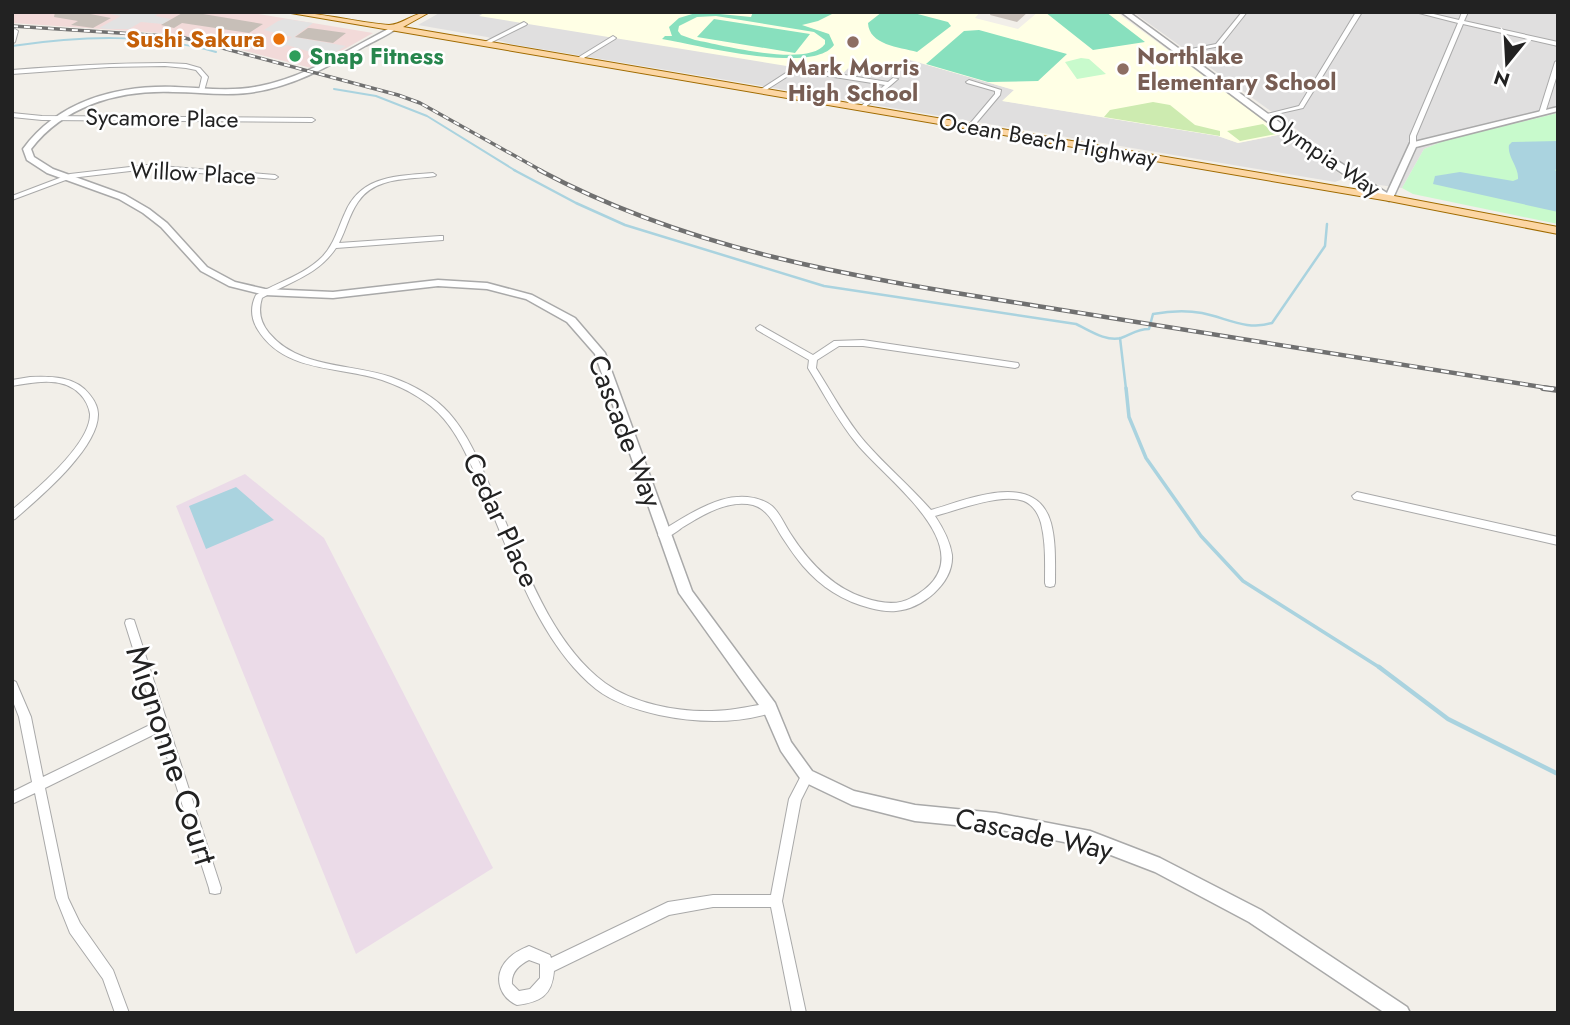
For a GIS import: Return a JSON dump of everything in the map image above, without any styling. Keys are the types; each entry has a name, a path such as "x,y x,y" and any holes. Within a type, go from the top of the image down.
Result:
{"main road":[{"name":"Ocean Beach Highway","path":"289,12 1389,198 1558,231"},
{"path":"394,28 426,12"}],"street":[{"name":"Olympia Way","path":"1124,12 1265,116 1356,179 1389,198"},
{"path":"1179,52 1218,45 1245,12"},
{"path":"1265,116 1301,107 1359,12"},
{"path":"1417,12 1558,44"},
{"path":"1389,198 1413,145 1413,136 1436,77 1465,12"},
{"path":"484,44 524,24"},
{"name":"Cascade Way","path":"394,28 313,72 258,90 160,89 131,92 83,104 56,117 35,135 27,149 30,158 39,166 70,176 146,211 164,225 204,269 216,278 265,292 333,295 438,283 487,286 529,297 571,320 600,353 685,593 770,708 786,746 807,776 852,798 915,813 996,821 1090,839 1160,866 1255,916 1401,1013"},
{"path":"12,42 15,31"},
{"path":"577,61 613,38"},
{"path":"1542,113 1558,62"},
{"path":"12,72 119,65 186,65 199,69 205,77 202,90"},
{"path":"761,91 791,71 801,69 889,84"},
{"path":"862,108 895,79"},
{"path":"969,82 998,90 998,94 971,126"},
{"path":"1413,145 1558,109"},
{"name":"Sycamore Place","path":"12,115 312,120"},
{"name":"Willow Place","path":"12,198 70,176 147,167 275,177"},
{"path":"265,292 308,273 335,246 354,200 367,188 384,179 433,174"},
{"path":"335,246 440,238"},
{"name":"Cedar Place","path":"265,292 255,305 257,321 271,344 299,359 332,369 376,375 408,387 439,408 464,440 550,625 572,660 602,687 642,705 704,716 770,708"},
{"path":"760,328 813,359"},
{"path":"813,359 837,344 863,343 1015,365"},
{"path":"663,535 721,504 741,499 761,504 777,516 789,540 816,575 843,593 869,603 898,607 925,596 941,578 947,557 943,538 929,514 861,442 812,368 813,359"},
{"path":"12,383 33,379 60,380 79,388 90,401 95,416 87,437 73,454 40,491 12,516"},
{"path":"929,514 996,495 1017,494 1037,502 1044,513 1051,548 1050,583"},
{"path":"1357,496 1558,541"},
{"name":"Mignonne Court","path":"130,623 215,888"},
{"path":"12,685 25,717 62,898 75,928 108,975 122,1013"},
{"path":"12,798 162,725"},
{"path":"799,1013 776,901 795,799 807,776"},
{"path":"547,967 668,909 713,901 776,901"}],"shaded area":[{"path":"12,12 246,12 373,33 311,68 195,38 161,33 12,23"},
{"path":"100,12 160,12 155,16 171,19 163,24 141,22 129,29 107,29 99,28 121,16"},
{"path":"441,12 486,12 481,15 890,75 910,60 1014,90 1003,101 1218,136 1238,143 1283,134 1340,174 1343,179 1335,182 511,44 418,25"},
{"path":"486,12 980,12 975,18 1018,29 1038,12 1116,12 1283,134 1238,143 1218,136 1002,101 1014,90 910,60 890,75 848,68 842,75 479,16"},
{"path":"1133,12 1558,12 1558,113 1446,140 1424,149 1402,188 1379,185 1364,178"},
{"path":"285,19 313,23 294,37 346,46 327,57 287,45 282,48 280,46 292,37 264,30"},
{"path":"245,474 324,538 493,868 356,954 176,506"}],"green space":[{"path":"699,12 751,17 753,12 836,12 802,25 829,34 834,45 822,54 803,58 780,58 662,39 672,36 669,27 679,18","holes":["716,16 814,32 825,40 825,44 816,51 784,55 695,40 681,35 678,31 679,26 697,17"]},
{"path":"882,12 910,12 948,22 951,26 917,52 886,44 874,36 868,23"},
{"path":"1045,12 1106,12 1145,42 1093,50"},
{"path":"714,19 810,34 795,53 697,37"},
{"path":"979,30 1067,54 1038,81 988,82 926,64 964,31"},
{"path":"1089,59 1106,74 1077,79 1065,62"},
{"path":"1153,102 1170,105 1195,125 1220,131 1220,136 1104,117 1110,110"},
{"path":"1558,113 1558,224 1413,194 1402,188 1424,149 1446,140"},
{"path":"1263,124 1276,134 1240,141 1227,131"}],"water":[{"path":"1558,141 1558,168 1555,170 1558,173 1558,212 1433,184 1435,176 1460,172 1513,181 1518,179 1509,149 1512,142"},
{"path":"236,487 274,520 206,549 189,506"}],"building":[{"path":"55,12 80,12 111,18 93,28 71,25 78,21 54,17"},
{"path":"184,12 263,24 249,33 182,23 174,28 161,25"},
{"path":"991,12 1028,12 1017,22 990,15"},
{"path":"308,28 346,33 333,43 295,37"}],"waterway":[{"path":"12,46 114,38 165,42 216,52"},
{"path":"334,89 376,96 427,116 516,171"},
{"path":"514,170 625,225 824,286 1076,324 1098,335 1120,338"},
{"path":"1120,338 1149,329 1153,314 1165,312 1202,313 1254,326 1272,323 1325,246 1327,224"},
{"path":"1120,338 1126,389"},
{"path":"1126,388 1129,417 1146,458 1201,536 1243,581 1380,668"},
{"path":"1380,668 1448,719 1558,774"}],"railway":[{"path":"12,26 181,37 398,95 420,103 542,171"},
{"path":"539,170 602,200 666,225 797,263 931,289 1554,389"},
{"path":"1543,388 1558,390"}],"place":[{"name":"Sushi Sakura","path":"279,39"},
{"name":"Mark Morris High School","path":"853,42"},
{"name":"Snap Fitness","path":"295,56"},
{"name":"Northlake Elementary School","path":"1123,69"}]}
